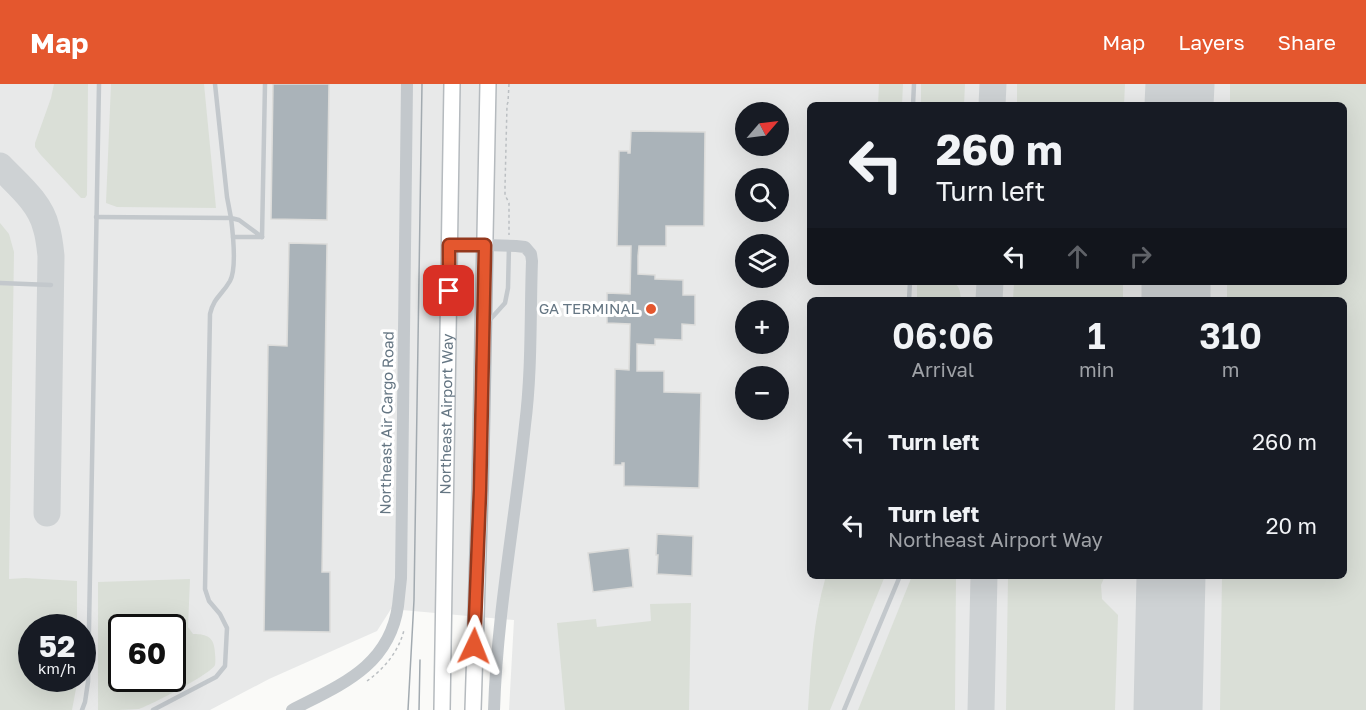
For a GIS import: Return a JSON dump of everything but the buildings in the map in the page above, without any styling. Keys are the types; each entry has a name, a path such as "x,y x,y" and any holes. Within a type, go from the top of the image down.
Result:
{"main road":[{"name":"Northeast Airport Way","path":"442,710 452,84"},
{"path":"473,710 488,84"}],"street":[{"name":"Northeast Air Cargo Road","path":"292,710 352,678 369,664 386,641 398,608 407,84"},
{"path":"485,245 525,248 531,255 532,261 530,379 501,619 494,710"}],"lane":[{"path":"82,710 88,682 99,84"},
{"path":"153,710 216,677 225,666 226,660 227,628 220,614 209,601 205,589 210,314 212,304 229,283 233,268 233,237 215,84"},
{"path":"262,237 265,84"},
{"path":"913,102 914,84"},
{"path":"96,217 231,218 240,220 262,237"},
{"path":"233,237 262,237"},
{"path":"449,245 485,245"},
{"path":"483,327 505,303 508,288 509,246"},
{"path":"0,283 51,285"},
{"path":"844,710 899,579"}],"path":[{"path":"509,84 505,186 509,203 509,233"}],"shaded area":[{"path":"0,84 1366,84 1366,710 509,710 514,620 391,609 377,631 269,679 210,710 0,710"},
{"path":"54,84 88,84 87,195 85,198 81,198 35,147"},
{"path":"111,84 204,84 216,208 117,207 106,203"},
{"path":"879,84 903,84 902,102 878,102"},
{"path":"921,84 965,84 964,102 921,102"},
{"path":"1017,84 1125,84 1124,102 1017,102"},
{"path":"1230,84 1366,84 1366,710 1220,710 1222,579 1347,579 1347,297 1227,297 1227,285 1347,285 1347,102 1230,102"},
{"path":"0,223 9,234 14,252 9,579 77,581 77,614 18,614 18,692 75,692 72,710 0,710"},
{"path":"917,285 956,285 961,297 917,297"},
{"path":"1014,285 1123,285 1123,297 1013,297"},
{"path":"190,579 188,627 193,634 211,639 215,665 186,685 186,614 108,614 108,692 174,692 139,709 98,710 98,582"},
{"path":"825,579 884,579 830,710 808,710 815,626"},
{"path":"911,579 956,579 955,710 858,710"},
{"path":"1008,579 1104,579 1101,585 1102,599 1118,615 1115,710 1006,710"},
{"path":"691,603 689,710 565,710 557,623 596,619 597,627 651,621 650,604"}],"taxiway":[{"path":"992,102 993,84"},
{"path":"0,166 39,209 50,245 47,513"},
{"path":"989,297 990,285"},
{"path":"981,710 984,579"},
{"path":"1166,579 1171,590"}],"runway":[{"path":"1179,102 1180,84"},
{"path":"1176,285 1176,297"},
{"path":"1168,710 1171,579"}],"tram line":[{"path":"408,710 414,600 422,84"},
{"path":"419,710 420,660"}],"place":[{"name":"GA TERMINAL","path":"651,309"}],"route":[{"path":"449,291 449,245 485,245 474,646"}]}
